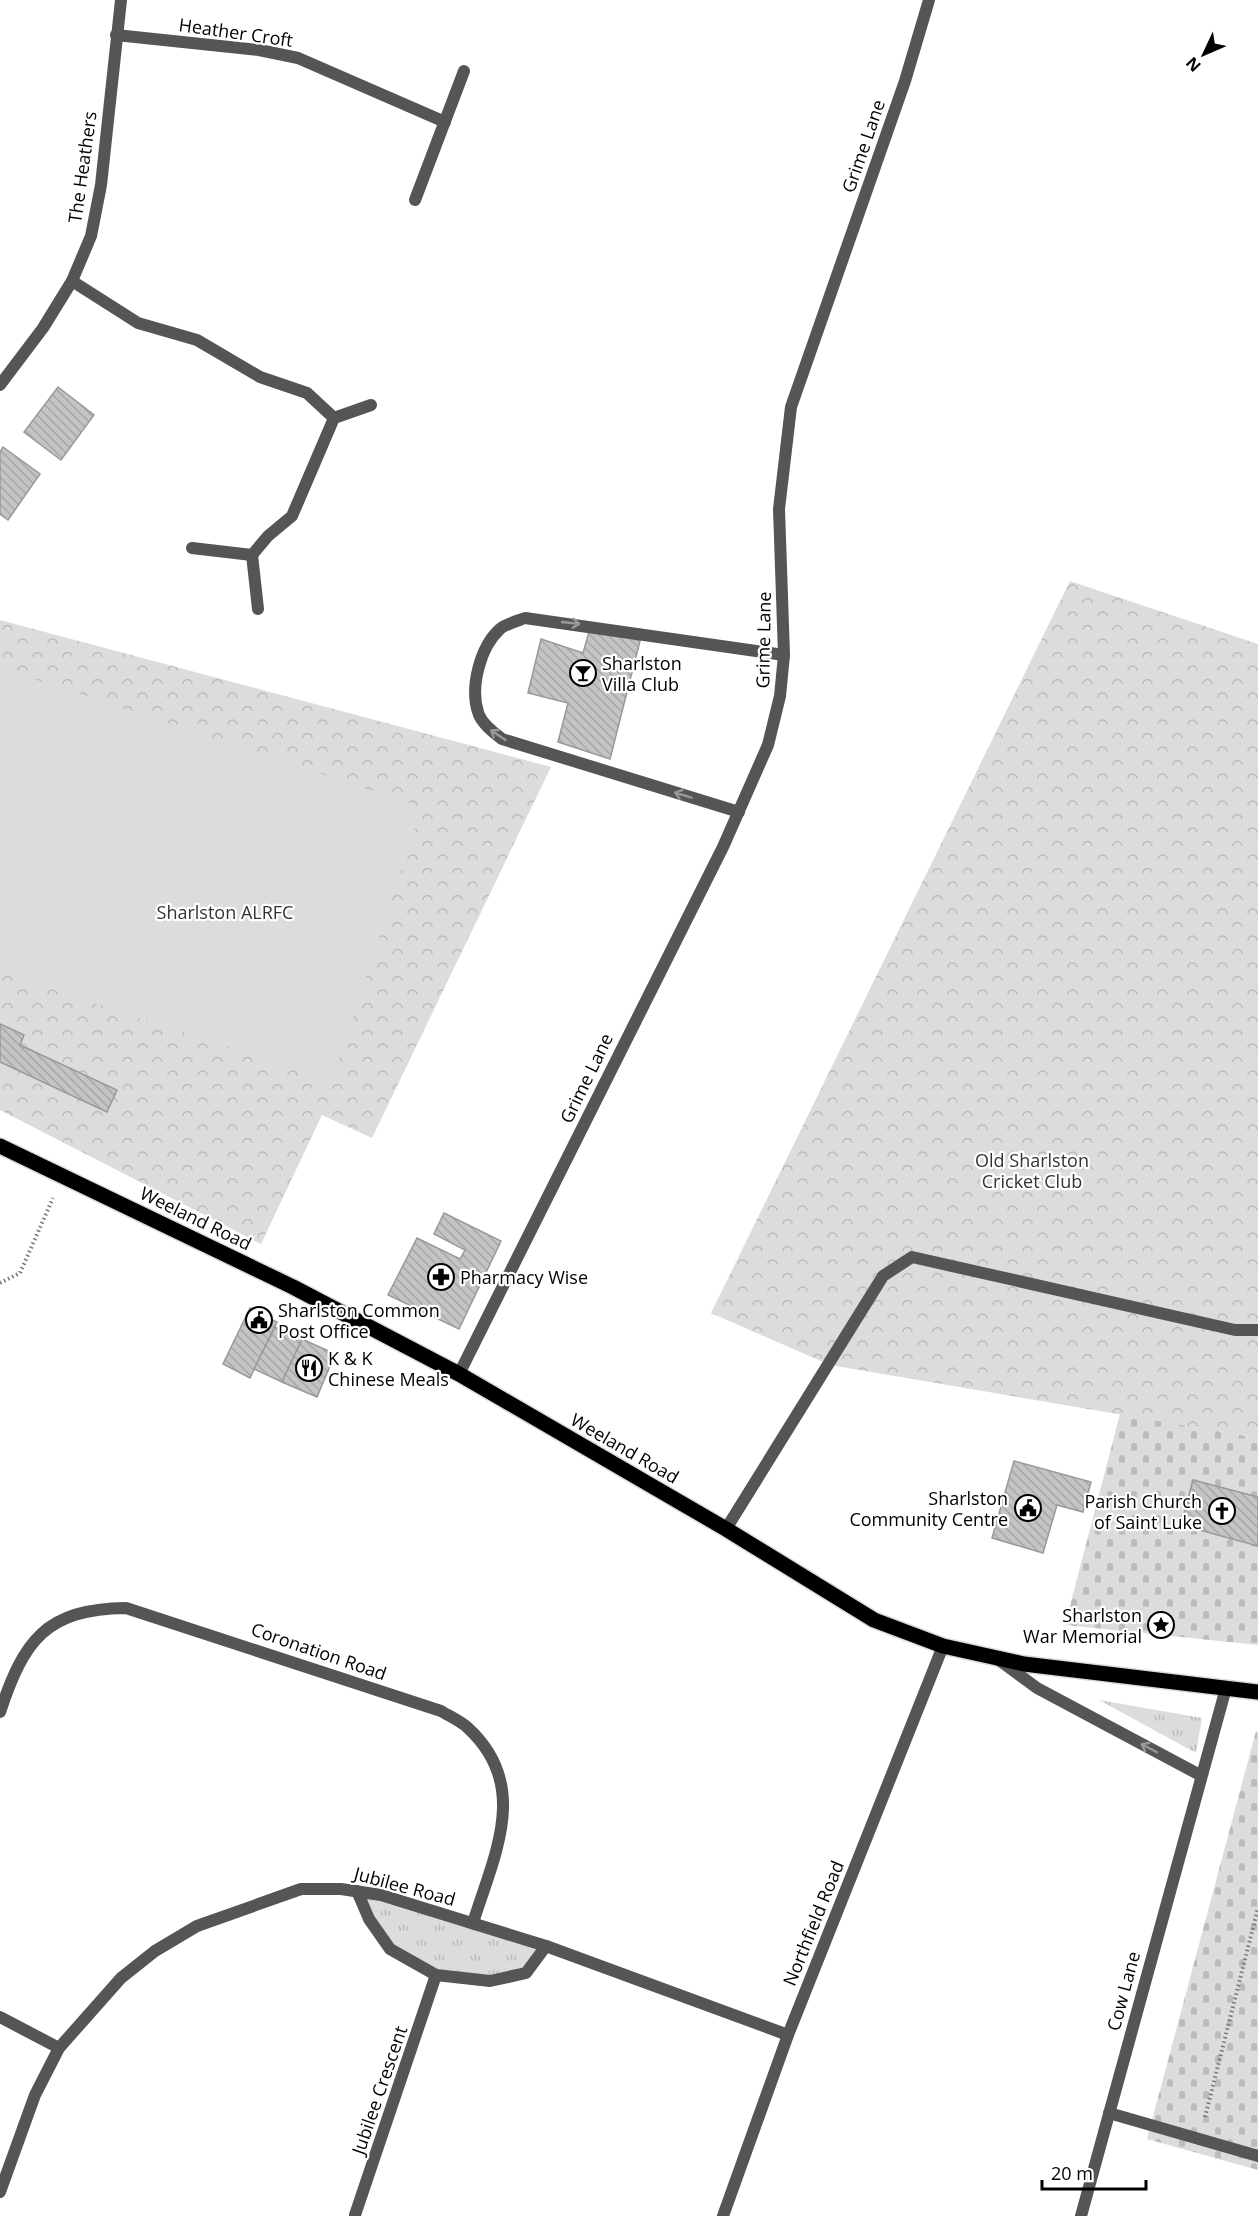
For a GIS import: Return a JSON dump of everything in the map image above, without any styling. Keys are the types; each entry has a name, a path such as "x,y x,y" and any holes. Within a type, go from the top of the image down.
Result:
{"main road":[{"name":"Weeland Road","path":"0,1146 293,1287 459,1374 726,1529 874,1620 943,1646 998,1659 1053,1669 1258,1692"}],"street":[{"name":"The Heathers","path":"0,385 43,328 72,281 91,236 101,184 121,0"},
{"name":"Grime Lane","path":"459,1374 738,812 768,745 780,696 784,655 779,509 791,407 905,81 929,0"},
{"name":"Heather Croft","path":"117,34 259,50 298,58 445,122"},
{"path":"415,200 464,71"},
{"path":"72,281 138,323 197,340 260,377 307,393 334,418"},
{"path":"258,609 252,555 268,536 292,516 334,418 371,405"},
{"path":"192,548 252,555"},
{"path":"738,812 502,740 490,731 478,714 475,694 479,669 488,642 501,628 525,618 784,655"},
{"path":"726,1529 883,1276 912,1257 1234,1330 1258,1330"},
{"name":"Coronation Road","path":"0,1712 23,1655 43,1633 68,1615 97,1608 126,1608 441,1711 468,1727 489,1754 502,1778 505,1806 501,1832 473,1923"},
{"name":"Northfield Road","path":"723,2216 788,2035 943,1646"},
{"path":"998,1659 1037,1688 1200,1775"},
{"name":"Cow Lane","path":"1081,2216 1200,1775 1226,1688"},
{"name":"Jubilee Road","path":"0,2192 35,2095 59,2048 121,1978 155,1951 197,1926 301,1889 357,1891 381,1895 546,1946 788,2035"},
{"path":"357,1891 369,1919 390,1949 436,1976 490,1981 525,1973 546,1946"},
{"name":"Jubilee Crescent","path":"355,2215 436,1976"},
{"path":"0,2017 59,2048"},
{"path":"1109,2113 1258,2156"}],"path":[{"path":"0,1283 20,1273 63,1175"},
{"path":"1199,2139 1258,1908"}],"green space":[{"name":"Old Sharlston Cricket Club","path":"1070,581 1258,644 1258,1438 830,1365 711,1313"},
{"name":"Sharlston ALRFC","path":"0,620 551,767 372,1138 322,1115 261,1244 0,1110"},
{"path":"0,668 422,807 332,1081 0,972"},
{"path":"1120,1414 1258,1438 1258,1645 1065,1625"},
{"path":"1099,1700 1202,1718 1196,1753"},
{"path":"1256,1731 1258,1732 1258,2170 1147,2139"},
{"path":"357,1891 546,1946 526,1973 490,1981 436,1975 390,1949"}],"building":[{"path":"58,387 94,415 61,460 24,432"},
{"path":"3,447 40,474 8,520 0,514 0,452"},
{"name":"Sharlston Villa Club","path":"591,625 640,641 610,759 558,742 568,703 528,693 541,639 583,653"},
{"path":"0,1024 24,1035 20,1045 117,1090 107,1112 0,1062"},
{"name":"Pharmacy Wise","path":"444,1213 501,1241 459,1329 388,1295 417,1238 460,1259 465,1250 434,1234"},
{"path":"250,1308 277,1322 250,1378 223,1364"},
{"path":"275,1327 302,1339 282,1382 254,1369"},
{"name":"K & K Chinese Meals","path":"302,1339 335,1354 317,1397 282,1382"},
{"name":"Sharlston Community Centre","path":"1014,1461 1091,1482 1083,1512 1057,1505 1043,1553 992,1538"},
{"name":"Parish Church of Saint Luke","path":"1193,1480 1258,1497 1258,1546 1181,1525"}],"place":[{"name":"Sharlston Villa Club","path":"583,673"},
{"name":"Pharmacy Wise","path":"441,1277"},
{"name":"Sharlston Common Post Office","path":"259,1320"},
{"name":"K & K Chinese Meals","path":"309,1368"},
{"name":"Sharlston Community Centre","path":"1028,1508"},
{"name":"Parish Church of Saint Luke","path":"1222,1511"},
{"name":"Sharlston War Memorial","path":"1161,1625"}]}
